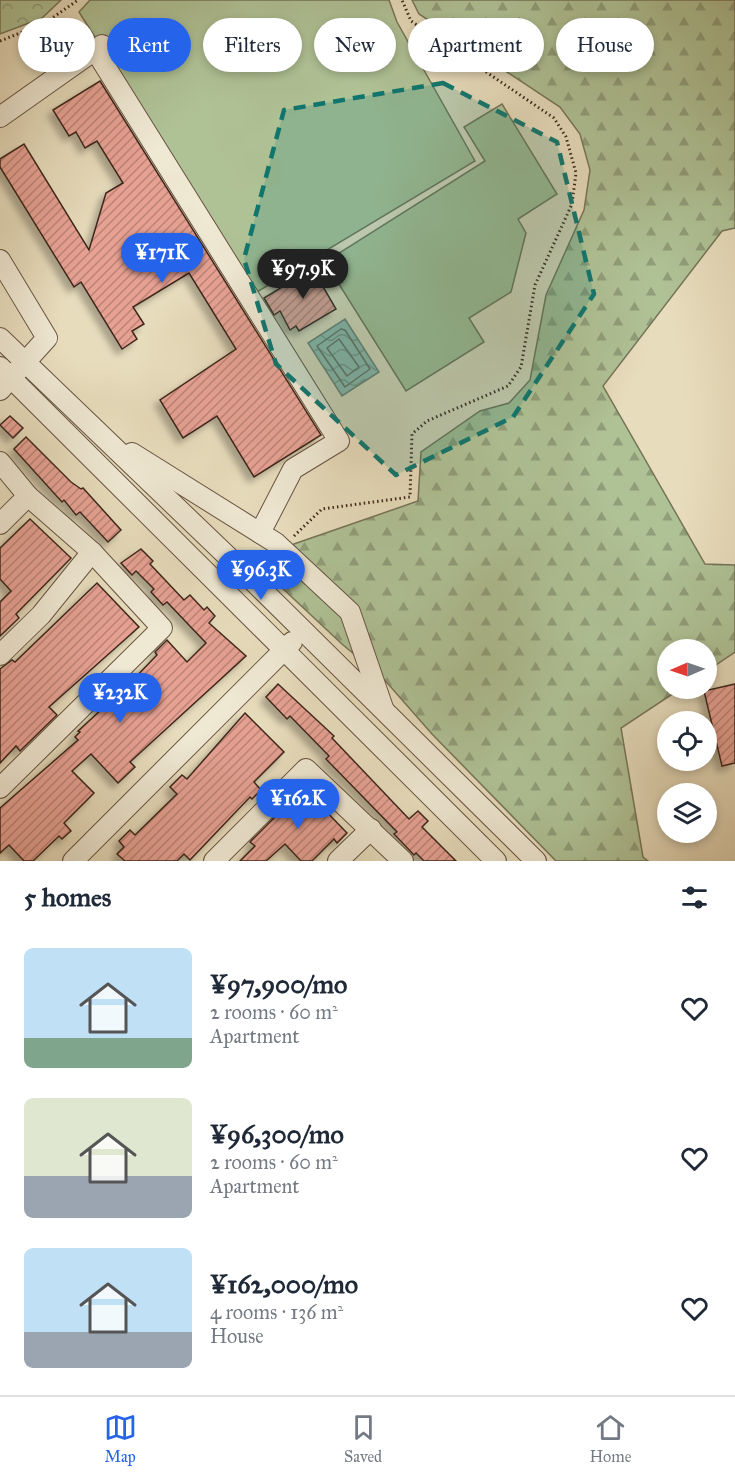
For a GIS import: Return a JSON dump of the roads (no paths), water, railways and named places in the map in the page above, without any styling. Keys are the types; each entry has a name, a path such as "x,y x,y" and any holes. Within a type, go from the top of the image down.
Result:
{"street":[{"path":"0,117 99,48 339,441 294,469 260,533"},
{"path":"0,260 47,338 25,362 4,378 496,861"},
{"path":"0,338 302,630 536,861"},
{"path":"97,430 282,548 350,612 385,714"},
{"path":"0,462 28,496 92,552 162,628 0,789"},
{"path":"0,524 28,496"},
{"path":"0,655 41,615 92,552"},
{"path":"73,861 284,651 302,630"},
{"path":"214,861 306,769 403,861"},
{"path":"338,861 371,829"}],"water":[{"path":"345,319 379,372 342,396 308,343"}]}
